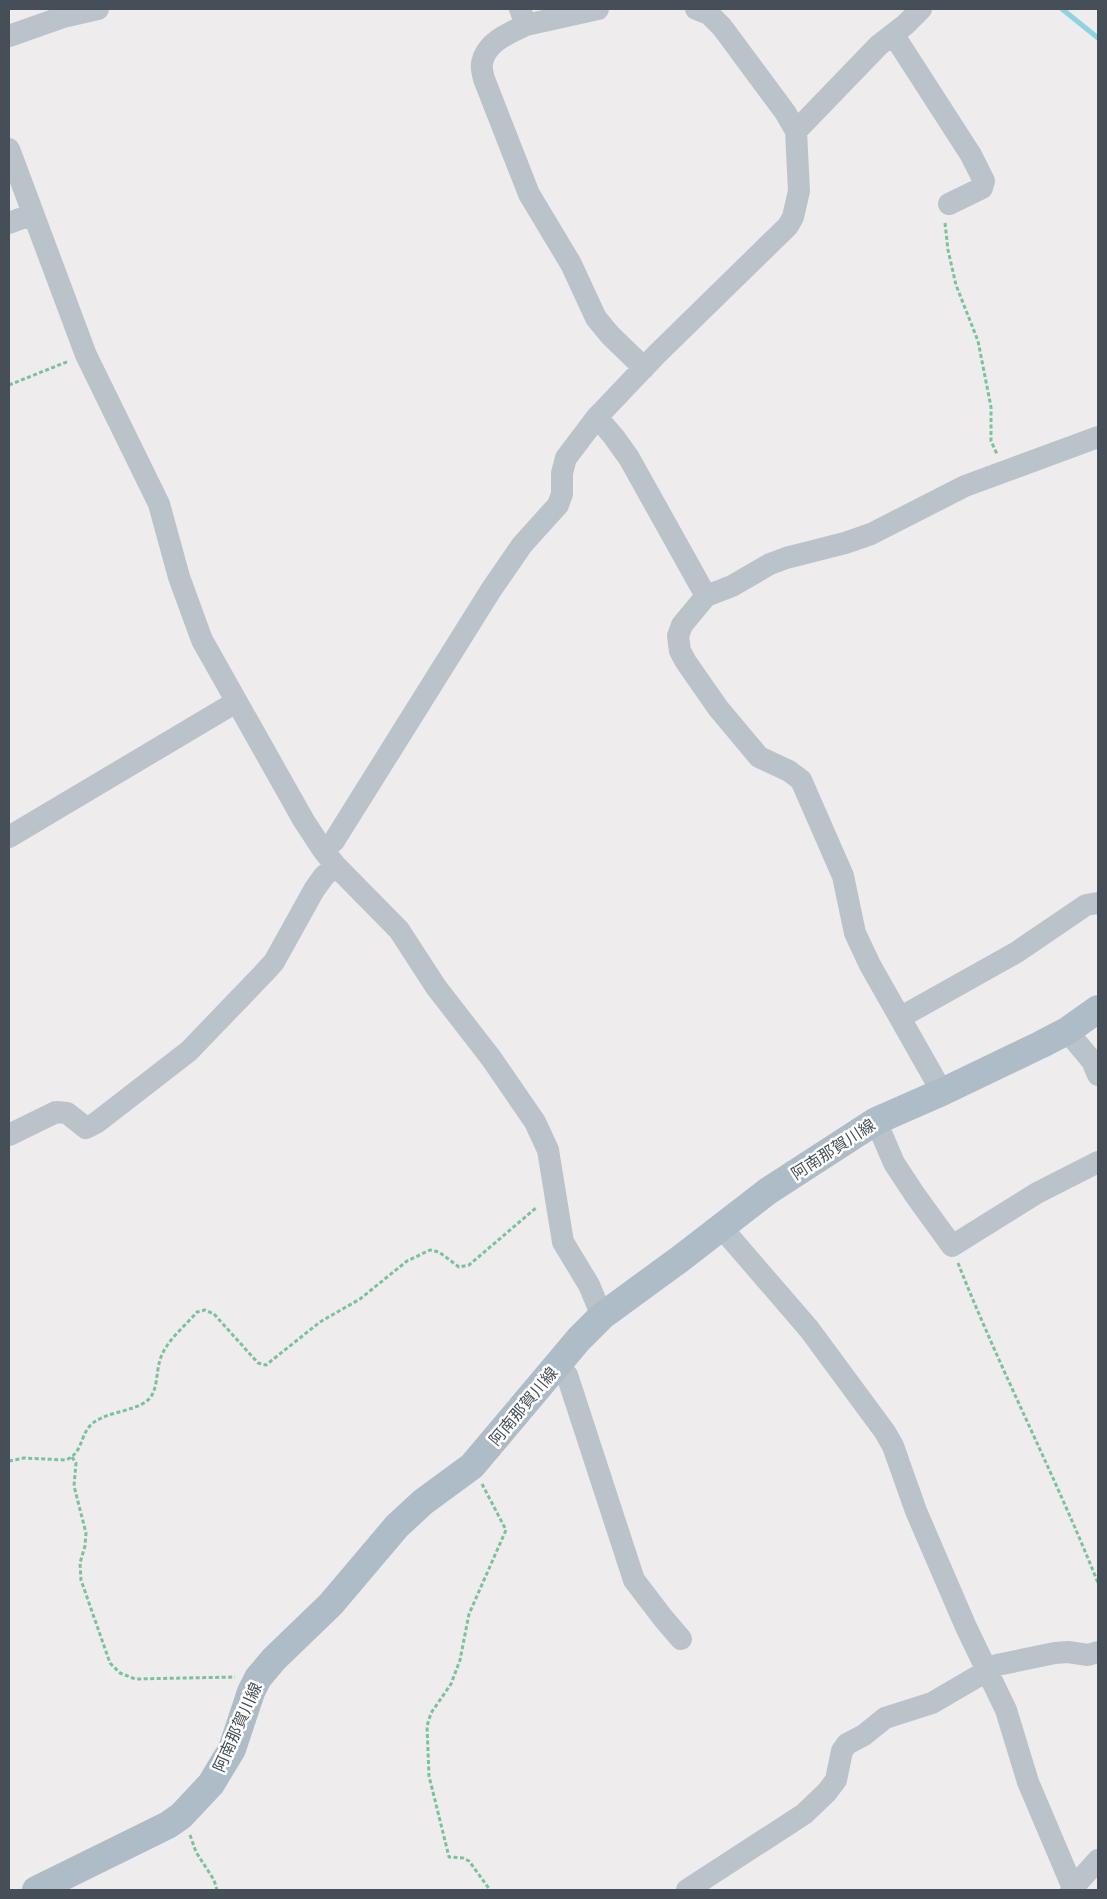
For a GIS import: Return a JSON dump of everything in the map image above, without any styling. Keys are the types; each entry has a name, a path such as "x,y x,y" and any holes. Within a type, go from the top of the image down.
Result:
{"main road":[{"name":"阿南那賀川線","path":"36,1890 168,1825 181,1816 212,1784 232,1749 251,1692 258,1678 274,1659 331,1604 397,1526 423,1502 472,1466 579,1340 602,1316 768,1191 876,1120 942,1092 1067,1031 1098,1010"}],"street":[{"path":"9,36 63,17 98,9"},
{"path":"598,9 523,17 489,50 481,64 484,79 529,194 571,264 596,318 610,335 644,368"},
{"path":"9,1135 56,1112 67,1113 86,1128 96,1123 174,1064 214,1026 274,962 314,890 324,876 334,841 491,590 522,545 558,505 562,494 562,473 566,458 597,417 788,226 793,217 799,191 796,131 785,112 722,27 709,14 696,9"},
{"path":"796,131 879,45 905,25 921,9"},
{"path":"893,34 971,154 984,181 982,188 949,204"},
{"path":"9,149 86,355 159,504 179,577 202,640 304,820 330,858 399,930 436,987 491,1058 535,1122 548,1150 562,1242 589,1285 602,1316"},
{"path":"9,223 33,214"},
{"path":"597,417 629,458 706,596"},
{"path":"942,1092 901,1017 870,966 855,933 843,876 801,780 789,771 759,757 718,708 686,662 680,651 678,636 682,625 706,596 732,586 770,564 871,534 965,486 1098,436"},
{"path":"9,837 236,702"},
{"path":"901,1017 1017,952 1086,905 1098,903"},
{"path":"1067,1031 1092,1061 1098,1075"},
{"path":"876,1120 894,1163 914,1195 952,1246 1037,1193 1098,1162"},
{"path":"722,1227 809,1329 893,1446 916,1511 986,1671 1006,1710 1028,1782 1073,1888 1098,1860"},
{"path":"557,1367 566,1375 634,1580 681,1639"},
{"path":"687,1890 804,1814 822,1798 836,1780 842,1751 847,1744 864,1735 885,1718 932,1703 997,1665 1055,1653 1068,1652 1088,1655 1098,1652"}],"path":[{"path":"949,204 945,224 948,250 956,285 978,341 991,407 991,441 1003,471"},
{"path":"9,384 86,355"},
{"path":"9,1461 24,1458 66,1460 72,1457 79,1449 90,1426 100,1420 140,1405 150,1398 164,1350 197,1312 205,1310 214,1314 258,1363 266,1365 320,1322 360,1299 408,1261 430,1250 439,1252 459,1267 469,1266 546,1199 555,1195"},
{"path":"952,1246 1004,1372 1041,1448 1098,1583"},
{"path":"72,1457 76,1463 74,1486 86,1533 85,1546 80,1562 81,1580 110,1663 120,1673 134,1679 226,1676 258,1678"},
{"path":"472,1466 506,1530 469,1614 460,1660 452,1684 431,1713 427,1726 428,1759 429,1776 449,1857 463,1858 469,1861 490,1890"},
{"path":"181,1816 191,1835 196,1852 214,1880 218,1890"}],"waterway":[{"path":"1062,9 1098,38"}]}
